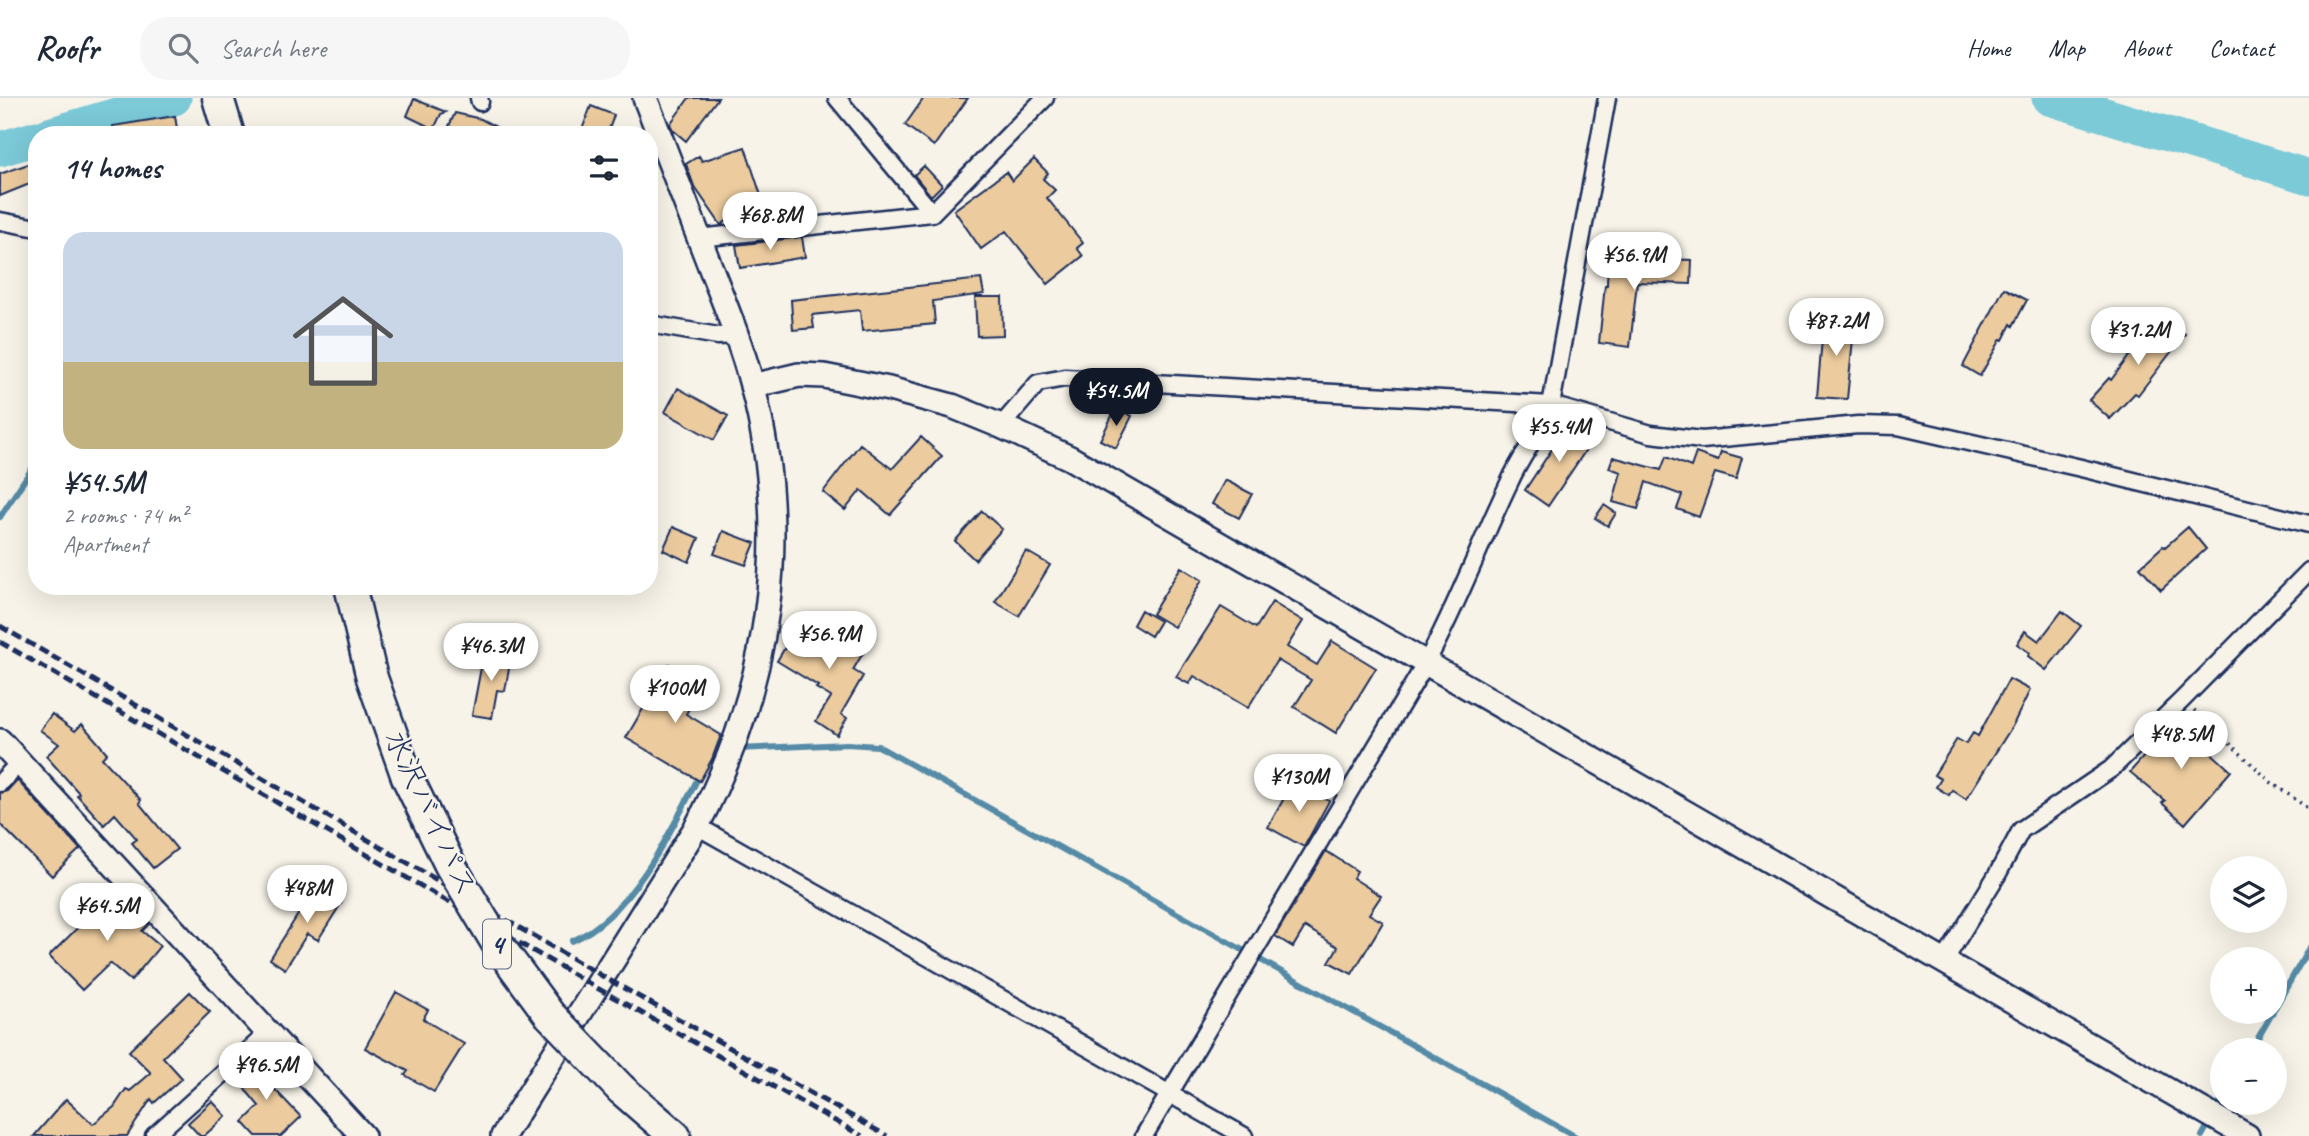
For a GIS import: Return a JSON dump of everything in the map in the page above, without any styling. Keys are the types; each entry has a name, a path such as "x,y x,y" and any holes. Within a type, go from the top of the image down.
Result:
{"highway":[{"name":"水沢バイパス","path":"352,595 372,678 407,777 450,865 498,945 549,1014 621,1088 675,1136"}],"street":[{"path":"645,98 656,126"},
{"path":"837,98 932,213"},
{"path":"699,238 932,213 1045,98"},
{"path":"1144,1136 1426,663 1447,624 1511,478 1544,423 1551,405 1607,98"},
{"path":"503,1136 697,826 720,782 753,685 764,629 771,581 770,481 752,386 737,335 658,132"},
{"path":"0,221 28,226"},
{"path":"658,326 718,336 737,335"},
{"path":"752,386 799,375 824,376 890,389 952,406 1070,458 2247,1136"},
{"path":"1001,426 1038,383 1065,378 1551,405 1651,434 1702,440 1858,425 1898,426 2309,524"},
{"path":"1944,961 1997,875 2021,830 2111,769 2309,571"},
{"path":"0,741 363,1136"},
{"path":"0,783 19,762"},
{"path":"697,826 1244,1136"},
{"path":"154,1136 268,1033"}],"path":[{"path":"2182,700 2272,783 2309,809"}],"building":[{"path":"689,98 718,98 686,141 670,124"},
{"path":"924,98 968,98 934,146 905,125"},
{"path":"414,99 446,112 441,114 435,126 428,126 407,116"},
{"path":"591,106 614,115 610,126 583,126"},
{"path":"455,113 481,119 494,126 449,126"},
{"path":"175,116 177,126 113,126"},
{"path":"745,147 769,220 733,224 732,217 721,225 694,186 686,164 699,156 702,161"},
{"path":"1034,159 1048,173 1043,179 1055,190 1047,198 1083,243 1077,248 1083,256 1048,284 1006,231 981,249 954,210 1006,172 1012,181"},
{"path":"28,164 28,185 0,196 0,174"},
{"path":"924,166 942,185 931,196 914,175"},
{"path":"802,237 805,257 740,268 736,245"},
{"path":"1608,257 1692,260 1691,284 1637,282 1630,347 1599,343"},
{"path":"981,279 984,294 933,301 935,324 862,331 860,310 812,315 814,328 793,330 791,300"},
{"path":"2004,288 2027,300 1980,376 1963,366"},
{"path":"975,297 1002,297 1003,335 977,336"},
{"path":"2160,315 2185,334 2138,395 2135,393 2110,419 2089,400 2109,378 2111,380"},
{"path":"1824,316 1855,319 1847,399 1817,397"},
{"path":"678,388 728,416 714,440 665,412"},
{"path":"1116,408 1132,416 1116,448 1100,440"},
{"path":"1570,422 1594,438 1548,506 1525,490"},
{"path":"921,437 942,456 890,515 861,490 845,510 823,492 860,444 892,469"},
{"path":"1721,452 1742,458 1736,479 1715,473 1699,517 1677,509 1682,495 1646,482 1638,509 1613,502 1621,472 1609,468 1613,457 1661,470 1666,457 1691,467 1696,453 1718,461"},
{"path":"1225,480 1252,494 1239,518 1212,504"},
{"path":"1604,505 1616,513 1608,526 1595,518"},
{"path":"982,511 1002,529 975,560 955,541"},
{"path":"673,527 699,538 689,562 663,550"},
{"path":"2188,527 2206,549 2161,590 2140,567"},
{"path":"723,531 755,543 746,565 714,554"},
{"path":"1026,551 1050,565 1019,616 995,602"},
{"path":"1181,567 1202,580 1174,627 1152,614"},
{"path":"1272,602 1303,621 1287,647 1317,665 1332,641 1376,668 1336,733 1294,707 1311,680 1277,660 1248,708 1194,676 1189,684 1176,677 1221,607 1256,628"},
{"path":"1141,610 1160,621 1151,636 1133,625"},
{"path":"2062,611 2081,626 2046,670 2017,644 2025,631 2039,641"},
{"path":"833,628 848,635 851,630 870,641 853,670 863,676 841,714 847,718 837,735 816,721 831,697 777,661 792,636 813,649 816,644 822,647"},
{"path":"484,652 511,657 505,691 497,690 492,718 472,715"},
{"path":"669,664 703,683 686,714 721,735 700,781 626,738"},
{"path":"2009,679 2030,690 2013,725 1966,799 1952,790 1949,795 1936,787 1941,779 1934,775 1957,739 1966,744 1973,733 1978,736"},
{"path":"52,714 75,731 82,724 107,753 102,758 141,800 139,803 177,849 153,868 132,843 137,839 115,814 104,825 46,756 59,744 40,730"},
{"path":"2187,717 2201,732 2195,738 2231,771 2185,824 2162,803 2165,801 2130,772 2169,728 2173,731"},
{"path":"17,780 80,849 52,876 0,824 0,793 7,791"},
{"path":"1293,782 1329,801 1304,847 1268,827"},
{"path":"1326,851 1357,871 1353,878 1381,896 1369,914 1383,922 1352,974 1329,962 1338,947 1305,927 1293,947 1275,936"},
{"path":"316,886 342,902 318,940 307,934 285,969 270,959"},
{"path":"117,889 149,924 142,931 160,946 131,981 110,963 82,990 49,956"},
{"path":"190,992 210,1012 163,1057 182,1078 154,1103 151,1099 127,1136 34,1136 66,1099 93,1124 114,1107 126,1089 130,1091 151,1073 129,1051"},
{"path":"396,992 428,1010 423,1019 464,1044 434,1092 405,1075 408,1071 365,1048"},
{"path":"259,1055 273,1071 264,1078 301,1117 281,1136 256,1136 243,1122 259,1106 235,1077"},
{"path":"212,1101 226,1116 204,1136 200,1136 188,1123"}],"waterway":[{"path":"79,126 174,98"},
{"path":"2049,98 2309,177"},
{"path":"0,149 28,141"},
{"path":"0,517 28,475"},
{"path":"737,749 847,744 878,746 1575,1136"},
{"path":"572,941 593,929 631,892 663,845 700,774"},
{"path":"2287,987 2309,948"},
{"path":"2258,1038 2266,1024"},
{"path":"2202,1136 2214,1115"}],"railway":[{"path":"0,626 604,977 887,1136"},
{"path":"0,642 597,988 862,1136"}]}
